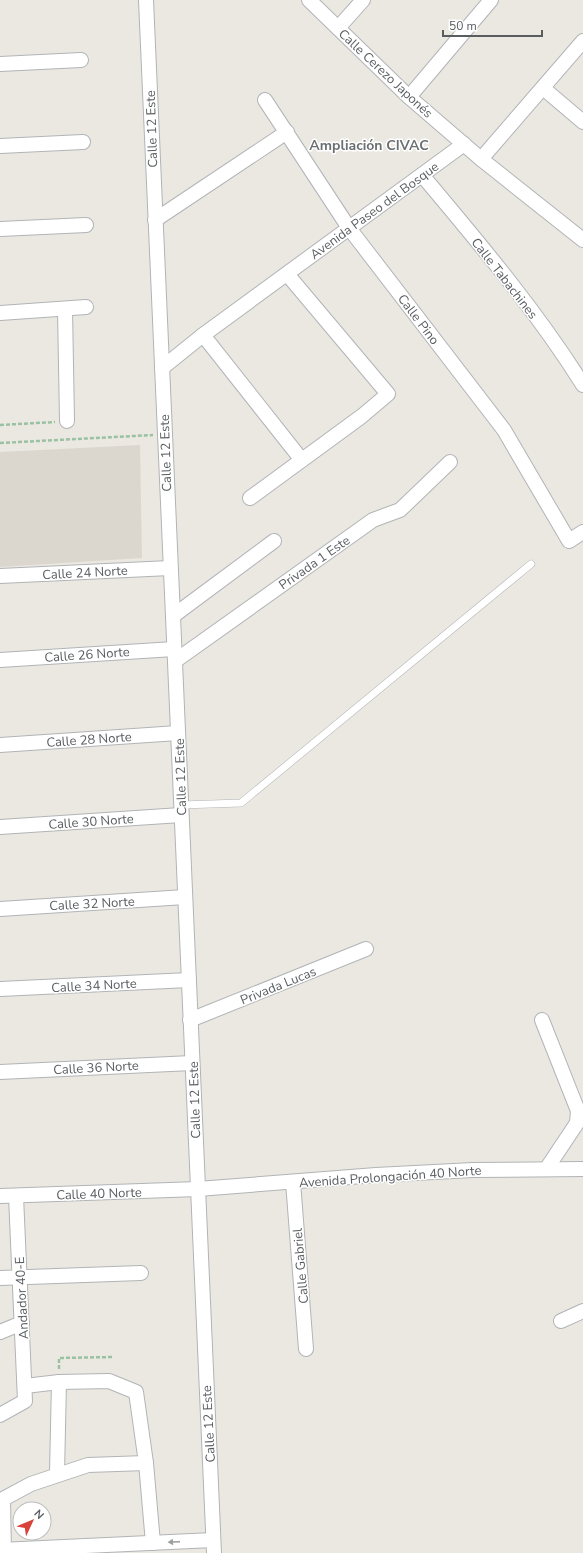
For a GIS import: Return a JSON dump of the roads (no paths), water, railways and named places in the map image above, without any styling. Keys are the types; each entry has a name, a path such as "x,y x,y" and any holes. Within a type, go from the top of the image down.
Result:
{"street":[{"name":"Calle 12 Este","path":"146,0 214,1546"},
{"name":"Calle Cerezo Japonés","path":"309,0 409,97 464,144"},
{"path":"338,28 363,0"},
{"path":"409,97 491,0"},
{"path":"481,159 583,41"},
{"path":"0,64 81,60"},
{"path":"542,88 583,122"},
{"name":"Calle Pino","path":"265,100 349,228 504,430 569,541 583,532"},
{"path":"155,220 287,132"},
{"path":"0,146 83,142"},
{"path":"464,144 583,240"},
{"name":"Avenida Paseo del Bosque","path":"162,368 203,335 464,144"},
{"name":"Calle Tabachines","path":"422,175 498,266 566,357 583,384"},
{"path":"0,229 86,225"},
{"path":"250,498 301,459 362,416 388,394 287,274"},
{"path":"0,313 86,307"},
{"path":"65,309 67,421"},
{"path":"203,335 301,459"},
{"name":"Privada 1 Este","path":"174,655 373,520 400,510 450,462"},
{"path":"173,616 274,541"},
{"name":"Calle 24 Norte","path":"0,576 170,568"},
{"name":"Calle 26 Norte","path":"0,660 174,655"},
{"name":"Calle 28 Norte","path":"0,745 178,733"},
{"name":"Calle 30 Norte","path":"0,827 181,810"},
{"name":"Calle 32 Norte","path":"0,908 185,898"},
{"name":"Privada Lucas","path":"190,1020 366,950"},
{"name":"Calle 34 Norte","path":"0,989 189,980"},
{"path":"542,1020 578,1111 577,1123 547,1168"},
{"name":"Calle 36 Norte","path":"0,1072 192,1063"},
{"path":"568,1168 583,1160"},
{"name":"Avenida Prolongación 40 Norte","path":"198,1189 398,1173 547,1168 583,1169"},
{"name":"Calle Gabriel","path":"293,1182 306,1349"},
{"name":"Calle 40 Norte","path":"0,1196 198,1189"},
{"name":"Andador 40-E","path":"0,1415 25,1401 16,1196"},
{"path":"0,1278 141,1273"},
{"path":"561,1321 583,1311"},
{"path":"0,1332 22,1323"},
{"path":"25,1386 59,1382 109,1380 136,1392 146,1463 153,1543"},
{"path":"57,1473 59,1382"},
{"path":"146,1463 88,1465 57,1473 31,1484 3,1499 3,1551 153,1543 214,1546"}],"lane":[{"path":"181,810 240,803 531,564"}],"district":[{"name":"Ampliación CIVAC","path":"369,145"}]}
